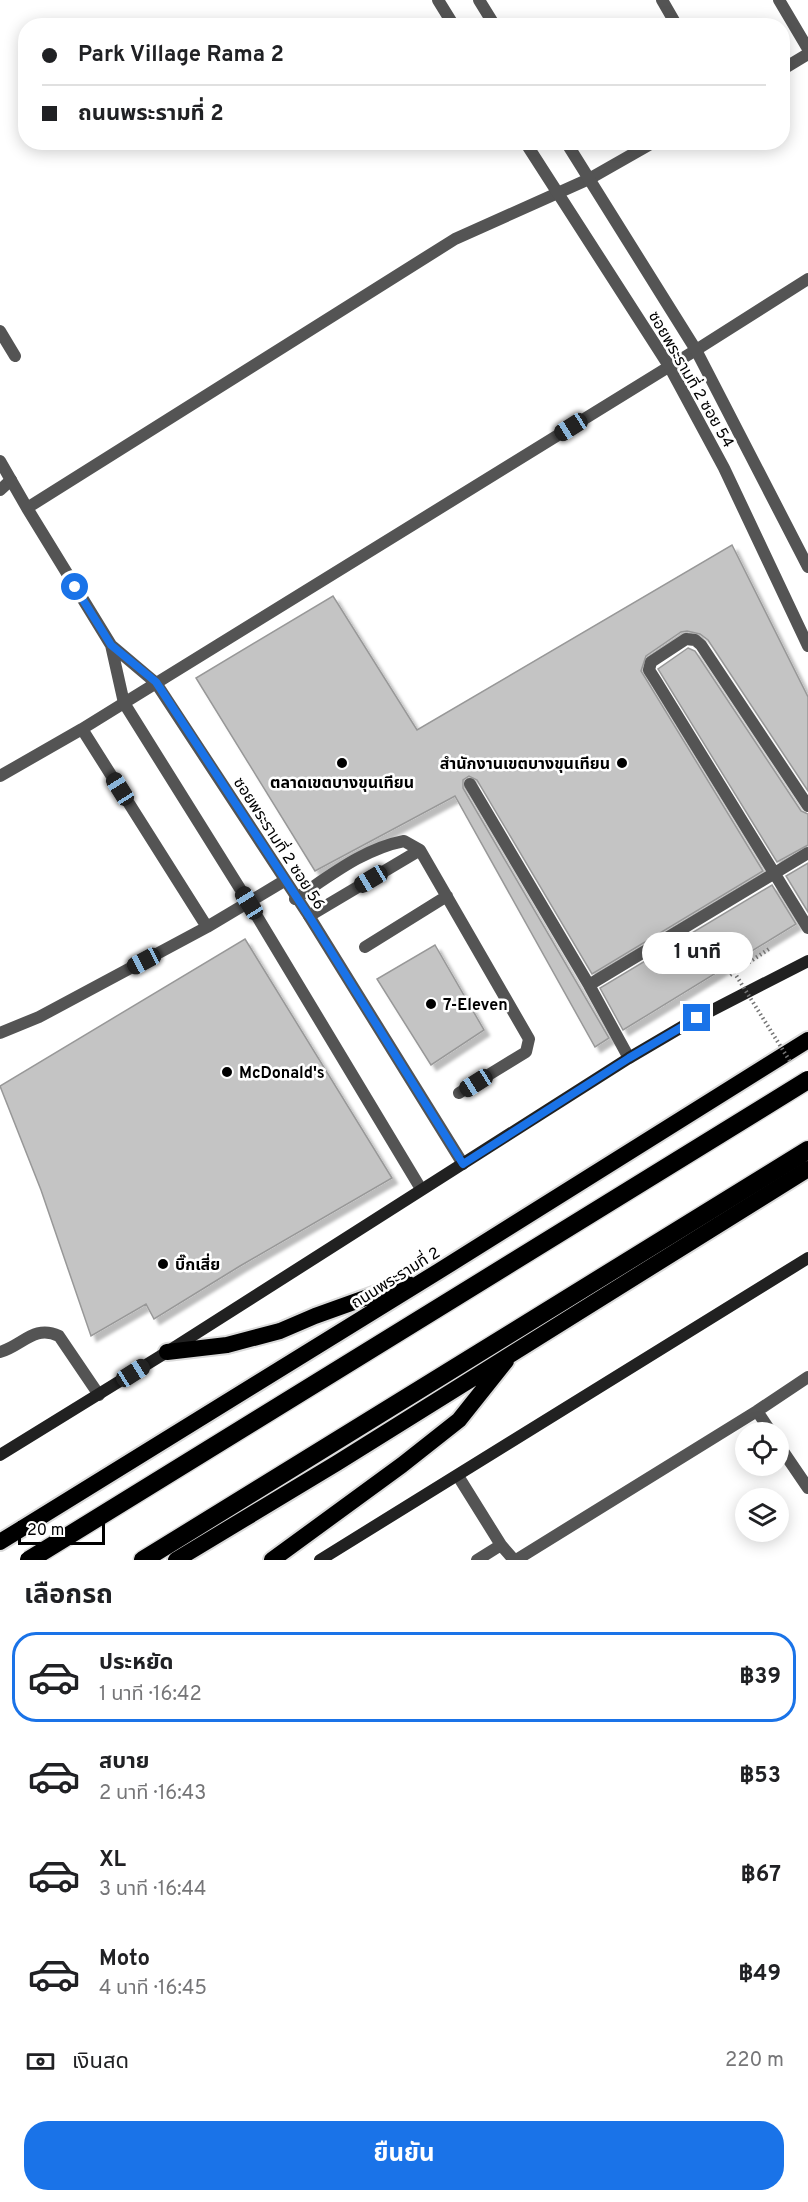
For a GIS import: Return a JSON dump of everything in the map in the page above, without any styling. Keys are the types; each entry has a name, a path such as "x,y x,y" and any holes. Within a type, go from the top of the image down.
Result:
{"highway":[{"name":"ถนนพระรามที่ 2","path":"0,1542 808,1040"},
{"path":"29,1560 802,1076"},
{"path":"143,1560 808,1150"},
{"path":"176,1560 337,1463 808,1169"},
{"path":"167,1352 227,1344 280,1331 439,1271"},
{"path":"272,1560 402,1465 459,1420 514,1351"}],"main road":[{"path":"0,1455 99,1395 629,1058 697,1018 808,961"},
{"path":"320,1560 808,1258"}],"street":[{"path":"438,0 447,18"},
{"path":"479,0 490,18"},
{"path":"662,0 672,18"},
{"path":"779,0 790,18"},
{"path":"790,19 808,49"},
{"path":"790,65 808,54"},
{"name":"ซอยพระรามที่ 2 ซอย 54","path":"530,150 669,366 725,469 808,646"},
{"name":"ซอยพระรามที่ 2 ซอย 54","path":"571,150 696,350 808,567"},
{"path":"27,508 455,239 589,179 640,150"},
{"path":"0,776 82,729 808,279"},
{"path":"0,331 15,356"},
{"name":"ซอยพระรามที่ 2 ซอย 56","path":"0,461 111,645 124,703 249,903 421,1189"},
{"path":"0,490 11,480"},
{"path":"808,806 701,645 695,640 686,639 651,662 649,669 656,681 808,928"},
{"name":"ซอยพระรามที่ 2 ซอย 56","path":"111,645 156,682 295,898 309,916 463,1164"},
{"path":"82,729 207,927"},
{"path":"470,784 589,985 629,1058"},
{"path":"295,898 363,854 384,844 404,841 420,850 529,1039 526,1052 459,1093"},
{"path":"309,916 420,850"},
{"path":"589,985 808,853"},
{"path":"0,1033 39,1017 207,927 284,881"},
{"path":"365,947 447,896"},
{"path":"0,1352 38,1332 48,1331 59,1336 99,1395"},
{"path":"458,1476 501,1545 515,1560 757,1411 808,1377"},
{"path":"757,1411 764,1422"},
{"path":"789,1460 808,1488"},
{"path":"477,1560 501,1545"}],"path":[{"path":"769,949 734,972 802,1076"}],"building":[{"name":"สำนักงานเขตบางขุนเทียน","path":"732,545 808,697 808,791 708,640 700,634 681,632 646,656 641,671 763,871 592,974 477,780 469,776 463,780 463,788 609,1038 595,1047 455,796 315,871 196,678 333,596 417,730"},
{"path":"688,648 695,651 801,811 808,814 808,845 777,862 658,669"},
{"path":"808,863 808,912 786,876"},
{"path":"772,885 796,924 623,1030 600,988"},
{"path":"245,939 392,1178 154,1319 146,1304 91,1336 41,1190 0,1086"},
{"name":"7-Eleven","path":"435,945 484,1030 431,1065 377,979"}],"place":[{"name":"ตลาดเขตบางขุนเทียน","path":"342,763"},
{"name":"สำนักงานเขตบางขุนเทียน","path":"622,763"},
{"name":"7-Eleven","path":"431,1004"},
{"name":"McDonald's","path":"227,1072"},
{"name":"บิ๊กเสี่ย","path":"163,1264"}],"route":[{"path":"75,587 111,645 156,682 295,898 309,916 463,1164 629,1058 697,1018"}]}
